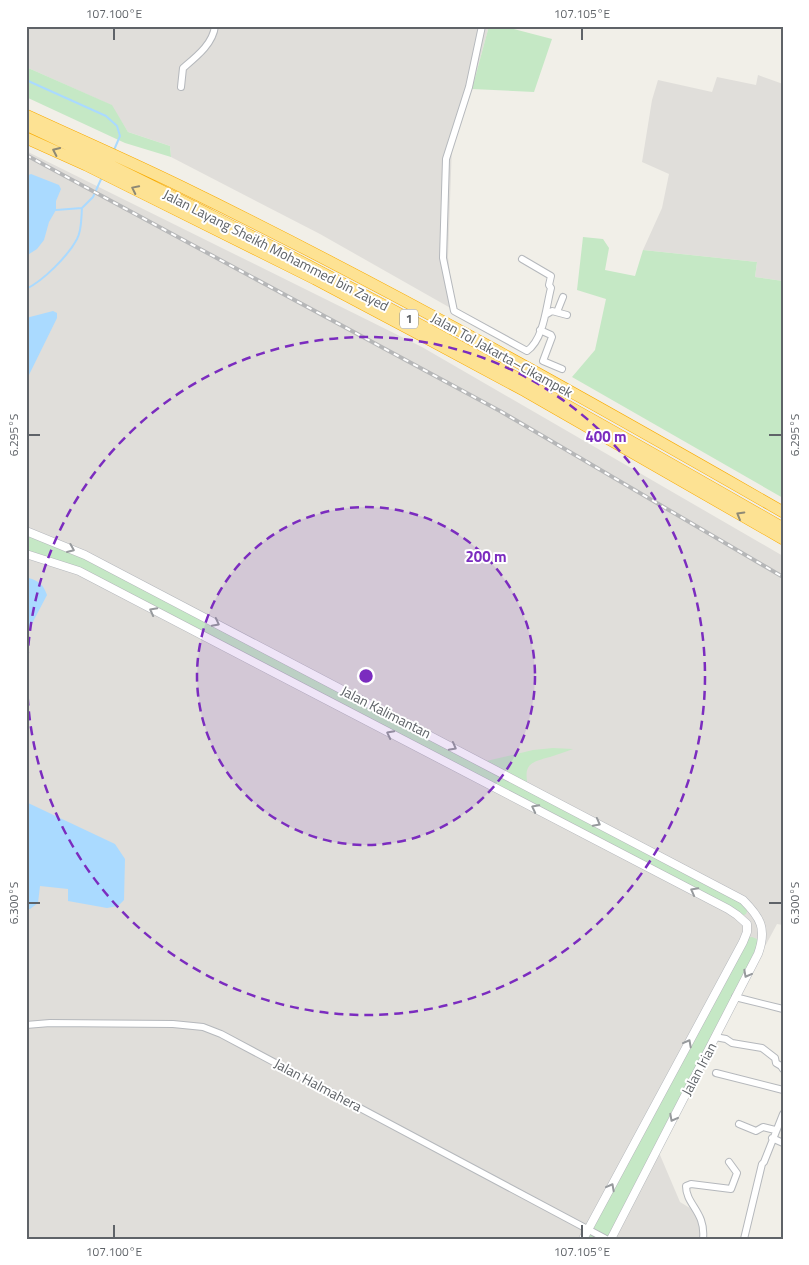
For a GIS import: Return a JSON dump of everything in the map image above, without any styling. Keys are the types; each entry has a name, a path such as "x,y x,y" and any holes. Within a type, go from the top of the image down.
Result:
{"highway":[{"name":"Jalan Tol Jakarta–Cikampek","path":"26,115 199,196 426,313 783,512"},
{"name":"Jalan Layang Sheikh Mohammed bin Zayed","path":"26,120 151,178 438,328 783,521"},
{"name":"Jalan Layang Sheikh Mohammed bin Zayed","path":"26,125 77,148 316,269 576,410 783,528"},
{"name":"Jalan Tol Jakarta–Cikampek","path":"26,138 114,179 315,279 525,391 783,539"}],"street":[{"path":"181,87 183,68 209,43 216,26"},
{"path":"482,26 469,87 446,159 443,262 454,311 458,315 527,351 535,342 547,314 551,275 522,259"},
{"path":"557,312 563,297"},
{"path":"547,314 552,311 567,315"},
{"path":"540,330 552,337 543,361 562,369"},
{"name":"Jalan Kalimantan","path":"26,530 84,555 744,900"},
{"name":"Jalan Kalimantan","path":"26,554 79,571 546,813 737,915"},
{"path":"356,716 365,702"},
{"path":"737,915 742,916 747,913 748,908 744,900"},
{"name":"Jalan Irian","path":"611,1239 761,946 761,921 744,900"},
{"path":"737,915 747,924 744,941"},
{"path":"744,941 746,938 752,937 757,939 761,946"},
{"name":"Jalan Irian","path":"583,1239 744,941"},
{"path":"735,997 783,1009"},
{"name":"Jalan Halmahera","path":"26,1025 50,1023 173,1024 203,1027 221,1034 606,1239"},
{"path":"715,1038 726,1039 732,1043 764,1050 775,1058 776,1063 782,1066 783,1070"},
{"path":"716,1073 783,1090"},
{"path":"744,1239 762,1164 783,1114"},
{"path":"739,1124 756,1131 763,1127 776,1130"},
{"path":"772,1138 783,1143"},
{"path":"703,1239 703,1222 687,1194 686,1186 691,1184 731,1189 737,1173 729,1162"}],"shaded area":[{"path":"26,26 489,26 472,89 452,145 448,257 454,310 320,234 171,157 170,146 128,132 111,105 26,67"},
{"path":"758,75 783,84 783,281 755,277 757,262 643,250 662,208 669,174 642,162 652,100 658,80 712,92 717,77 756,85"},
{"path":"26,151 422,347 783,556 783,925 777,924 657,1148 680,1202 703,1216 702,1239 26,1239"}],"green space":[{"path":"489,26 502,26 552,39 534,92 472,89"},
{"path":"26,67 112,105 128,132 170,146 171,157 125,143 26,97"},
{"path":"583,237 603,239 609,248 605,270 635,276 643,250 757,262 755,277 783,281 783,498 572,377 595,350 606,299 577,290"},
{"path":"26,531 85,555 482,762 533,750 573,749 530,765 527,773 528,786 743,900 748,909 746,914 742,916 79,571 26,554"},
{"path":"752,937 757,939 761,946 611,1239 583,1239 746,938"}],"water":[{"path":"31,174 59,185 61,189 56,201 56,210 49,222 44,240 37,249 26,256 26,176"},
{"path":"53,311 57,313 57,318 26,381 26,318"},
{"path":"26,577 40,583 47,595 26,635"},
{"path":"26,802 115,844 125,859 124,900 118,906 107,908 68,901 68,889 40,886 38,903 30,909 26,909"}],"waterway":[{"path":"26,80 106,116 117,126 120,136 114,150"},
{"path":"26,289 47,274 73,246 80,232 82,208 93,197 102,177"},
{"path":"56,210 82,208"}],"railway":[{"path":"26,155 500,411 783,577"}]}
